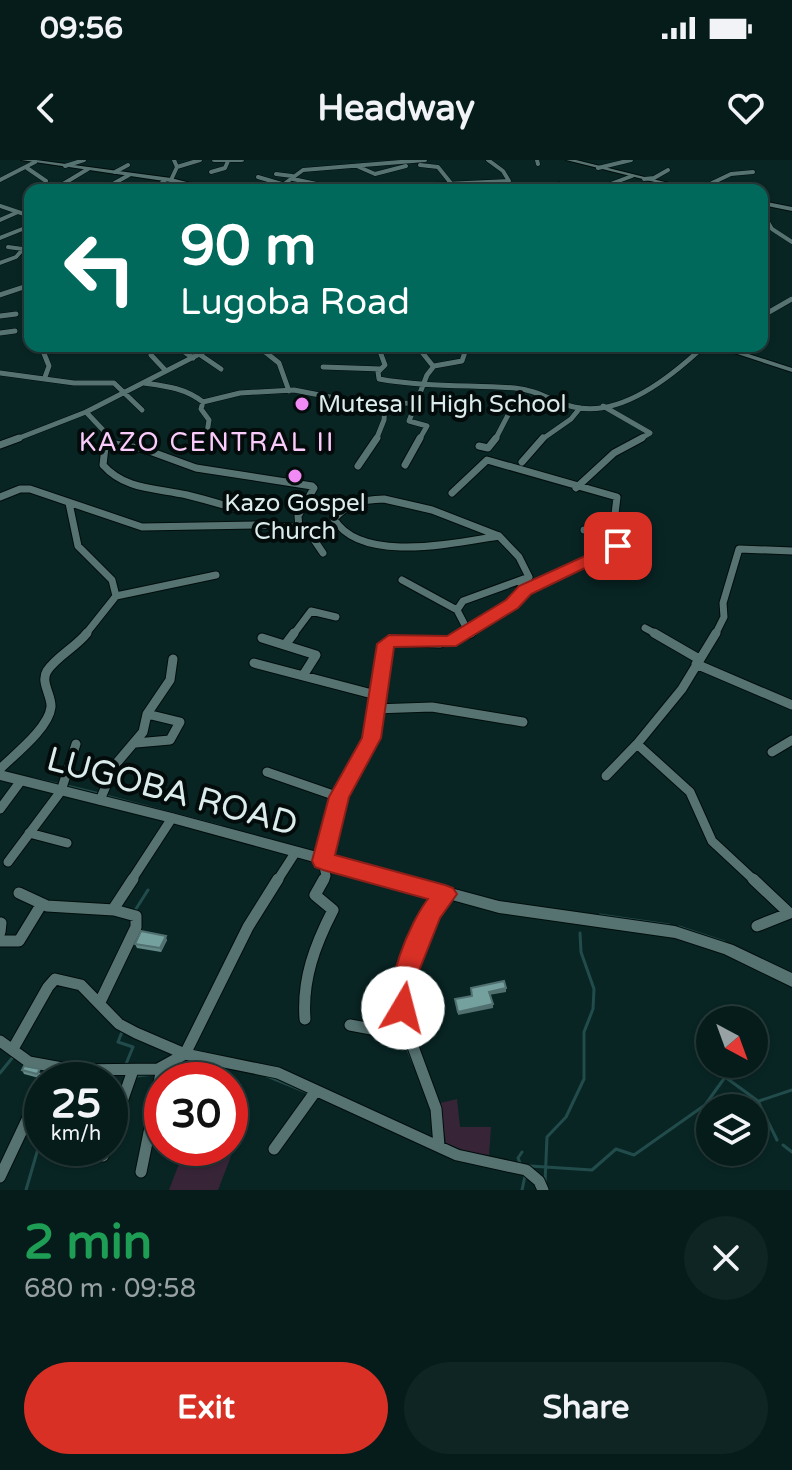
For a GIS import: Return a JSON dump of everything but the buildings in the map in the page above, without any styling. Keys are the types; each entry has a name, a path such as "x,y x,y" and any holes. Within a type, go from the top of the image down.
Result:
{"street":[{"path":"24,160 182,184"},
{"path":"65,166 84,160"},
{"path":"174,160 177,167"},
{"path":"162,184 177,167 200,160"},
{"path":"214,160 242,160"},
{"path":"286,184 309,169 425,160"},
{"path":"411,184 509,181 503,171 488,160"},
{"path":"569,160 666,184"},
{"path":"598,168 631,160"},
{"path":"211,172 225,168 228,161"},
{"path":"0,180 35,162"},
{"path":"356,163 375,174 432,163 441,167 450,182"},
{"path":"115,172 128,165"},
{"path":"27,168 46,181"},
{"path":"63,184 88,169"},
{"path":"644,179 654,178 668,170"},
{"path":"712,184 725,176 753,172"},
{"path":"276,174 319,184"},
{"path":"113,184 129,175"},
{"path":"611,184 632,176"},
{"path":"258,177 282,184"},
{"path":"768,204 792,209"},
{"path":"0,206 24,214"},
{"path":"0,220 18,212"},
{"path":"768,226 792,242"},
{"path":"0,238 24,228"},
{"path":"8,247 24,249"},
{"path":"0,263 24,251"},
{"path":"0,295 24,287"},
{"path":"768,313 792,299"},
{"path":"0,316 16,314"},
{"path":"0,333 15,331"},
{"path":"45,377 49,366 46,352"},
{"path":"188,352 221,369"},
{"path":"0,445 86,412 204,352"},
{"path":"265,352 279,363 289,391"},
{"path":"380,352 385,365 379,379 538,392 580,408 619,402 667,378 697,352"},
{"path":"425,352 433,366"},
{"path":"433,366 462,361 465,352"},
{"path":"736,352 792,370"},
{"path":"151,355 166,371"},
{"path":"405,465 427,426 409,422 433,366"},
{"path":"323,367 381,369"},
{"path":"0,373 74,383 114,383 142,410"},
{"path":"144,383 185,388 203,402"},
{"path":"479,446 488,448 494,441 521,390"},
{"path":"203,402 240,393 289,391 385,405 418,403"},
{"path":"203,402 201,409 209,420 207,433"},
{"path":"358,466 373,449 376,433 386,414 385,405"},
{"path":"576,488 607,459 650,433 603,405"},
{"path":"522,462 545,435 571,419 580,408"},
{"path":"86,412 109,443 144,449 196,468 312,486 314,488 298,516 299,527"},
{"path":"109,443 103,465 121,480 237,509"},
{"path":"452,493 487,460 576,488 617,497 615,514"},
{"path":"0,497 26,489 142,527 306,528 323,553"},
{"path":"500,536 423,546 373,544 355,541 340,533 334,519 342,506 352,500 378,497 500,536 512,547 529,577 525,590"},
{"path":"69,503 78,546 107,574 116,596"},
{"path":"305,1019 302,998 309,958 333,910 315,895 326,876 323,861 339,797 370,743 383,649 389,641 450,642 512,604 525,590 618,546 616,533 584,530"},
{"path":"606,776 682,689 722,623 723,603 739,549 792,551"},
{"path":"0,769 34,736 48,716 51,706 44,678 47,670 77,646 116,596 216,575"},
{"path":"457,610 463,601 529,577"},
{"path":"402,580 457,610 469,633"},
{"path":"285,645 311,611 336,617"},
{"path":"645,628 697,661 792,705"},
{"path":"262,638 316,655 304,674"},
{"path":"100,800 115,765 136,743 143,732 147,714 170,680 173,659"},
{"path":"254,663 376,695"},
{"path":"374,709 432,707 523,722"},
{"path":"136,743 170,740 180,722 147,714"},
{"path":"772,752 792,740"},
{"path":"8,862 61,791 76,744"},
{"path":"637,744 690,792 712,841 790,913 757,926"},
{"path":"267,772 339,797"},
{"name":"LUGOBA ROAD","path":"0,775 172,818 499,907 675,932 728,949 792,980"},
{"path":"0,809 20,782"},
{"path":"114,908 172,818"},
{"path":"29,833 67,843"},
{"path":"172,1062 185,1054 248,927 295,853"},
{"path":"19,893 33,897 41,905 82,911 114,908 136,916 136,927 100,1002"},
{"path":"439,1146 436,1109 409,1036 403,1008 403,981 431,913 445,894"},
{"path":"0,941 19,941 41,905"},
{"path":"14,1047 55,979 65,979 81,985 119,1024 185,1054 268,1069 457,1155 526,1170 541,1185"},
{"path":"350,1025 409,1036"},
{"path":"0,1041 14,1047 29,1062"},
{"path":"128,1073 144,1071"},
{"path":"128,1084 132,1073"},
{"path":"274,1149 315,1092"},
{"path":"0,1177 24,1126"},
{"path":"141,1172 144,1157"}],"shaded area":[{"path":"457,1099 460,1127 491,1127 489,1155 470,1153 446,1143 440,1103"},
{"path":"178,1166 227,1166 218,1190 169,1190"}],"waterway":[{"path":"26,777 59,784"},
{"path":"65,785 98,793"},
{"path":"108,796 221,826"},
{"path":"134,912 148,890"},
{"path":"600,915 669,925"},
{"path":"679,927 724,942"},
{"path":"546,1167 547,1137 566,1117 584,1079 584,1032 593,1009 594,989 581,952 580,933"},
{"path":"408,995 413,1032"},
{"path":"122,1032 118,1042 133,1047 127,1062"},
{"path":"407,1048 414,1064"},
{"path":"0,1073 13,1057"},
{"path":"137,1076 144,1075"},
{"path":"267,1076 309,1093"},
{"path":"546,1167 592,1170 616,1149 634,1155 705,1105 724,1078"},
{"path":"726,1078 758,1101 777,1140"},
{"path":"768,1098 792,1090"},
{"path":"783,1145 792,1152"},
{"path":"520,1163 518,1158 522,1152"},
{"path":"26,1190 33,1166"},
{"path":"530,1166 546,1167"},
{"path":"545,1183 546,1167"},
{"path":"522,1190 525,1176"}],"place":[{"name":"Mutesa II High School","path":"302,404"},
{"name":"Kazo Gospel Church","path":"295,476"}],"district":[{"name":"KAZO CENTRAL II","path":"207,442"}],"route":[{"path":"403,1008 403,981 431,913 445,894 323,861 339,797 370,743 383,649 389,641 450,642 512,604 525,590 618,546"}]}
